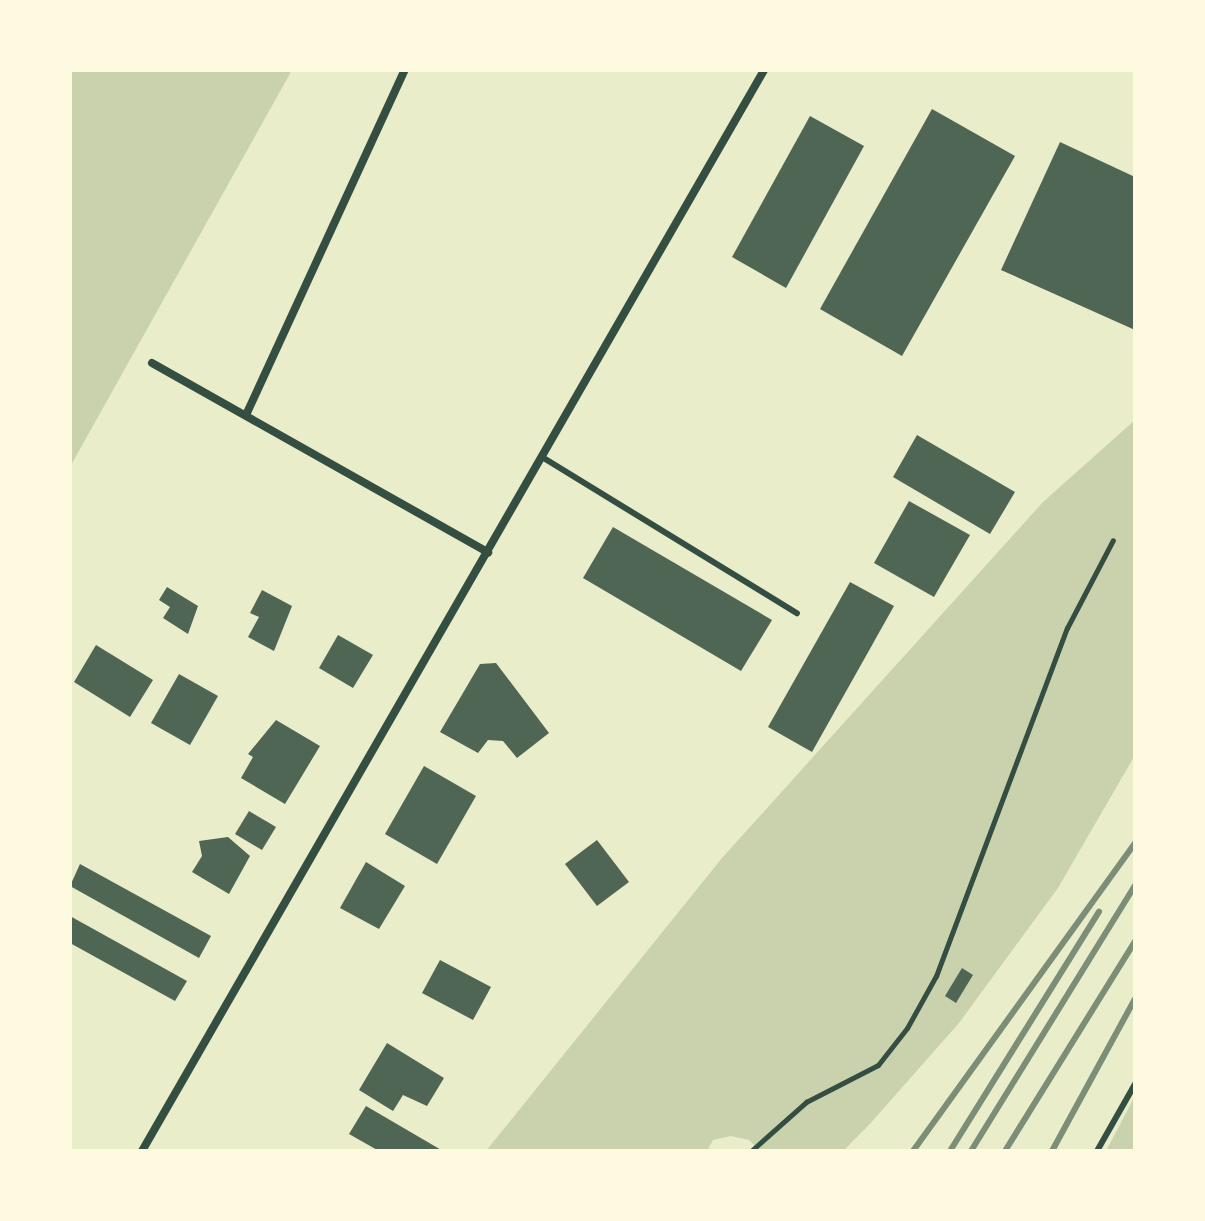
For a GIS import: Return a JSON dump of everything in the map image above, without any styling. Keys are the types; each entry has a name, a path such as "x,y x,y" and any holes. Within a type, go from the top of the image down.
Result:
{"street":[{"path":"246,415 405,70"},
{"path":"142,1151 764,70"},
{"path":"152,363 488,552"}],"lane":[{"path":"542,457 797,613"},
{"path":"1097,1151 1135,1084"}],"path":[{"path":"751,1151 806,1102 878,1065 907,1028 936,976 1067,628 1113,540"}],"green space":[{"path":"70,70 292,70 70,467"},
{"path":"1135,420 1135,755 1058,888 959,1023 868,1126 843,1151 760,1151 749,1140 731,1136 713,1140 707,1151 486,1151 722,858 1043,502"},
{"path":"1135,1096 1135,1151 1106,1151"}],"building":[{"path":"932,109 1015,156 902,356 820,309"},
{"path":"810,116 864,146 786,288 732,257"},
{"path":"1060,142 1135,177 1135,330 1001,270"},
{"path":"917,435 1015,492 990,534 893,477"},
{"path":"909,501 970,535 934,597 874,563"},
{"path":"613,527 772,620 741,671 583,578"},
{"path":"850,582 894,606 812,752 768,727"},
{"path":"167,587 198,606 188,634 163,618 170,607 159,600"},
{"path":"262,590 292,606 274,651 248,637 259,617 250,613"},
{"path":"338,635 373,655 353,688 319,668"},
{"path":"96,645 153,680 130,717 74,682"},
{"path":"496,663 549,733 517,758 503,741 488,740 478,753 440,732 480,664"},
{"path":"179,674 218,696 190,745 151,723"},
{"path":"276,720 320,746 285,804 241,778 253,757 248,754"},
{"path":"424,766 476,796 437,864 385,834"},
{"path":"249,811 276,827 262,850 235,834"},
{"path":"228,837 250,856 229,894 192,872 202,856 199,841"},
{"path":"597,840 629,882 597,906 565,864"},
{"path":"366,862 405,886 379,929 340,908"},
{"path":"80,864 211,936 199,958 70,886"},
{"path":"70,916 187,981 175,1001 70,943"},
{"path":"440,960 491,987 473,1020 422,993"},
{"path":"962,968 973,975 956,1003 945,996"},
{"path":"387,1043 444,1078 427,1106 403,1095 393,1111 359,1090"},
{"path":"366,1106 443,1151 379,1151 349,1134"}],"railway":[{"path":"913,1151 1135,843"},
{"path":"971,1151 1135,885"},
{"path":"950,1151 1099,912"},
{"path":"1005,1151 1135,941"},
{"path":"1052,1151 1135,999"}]}
